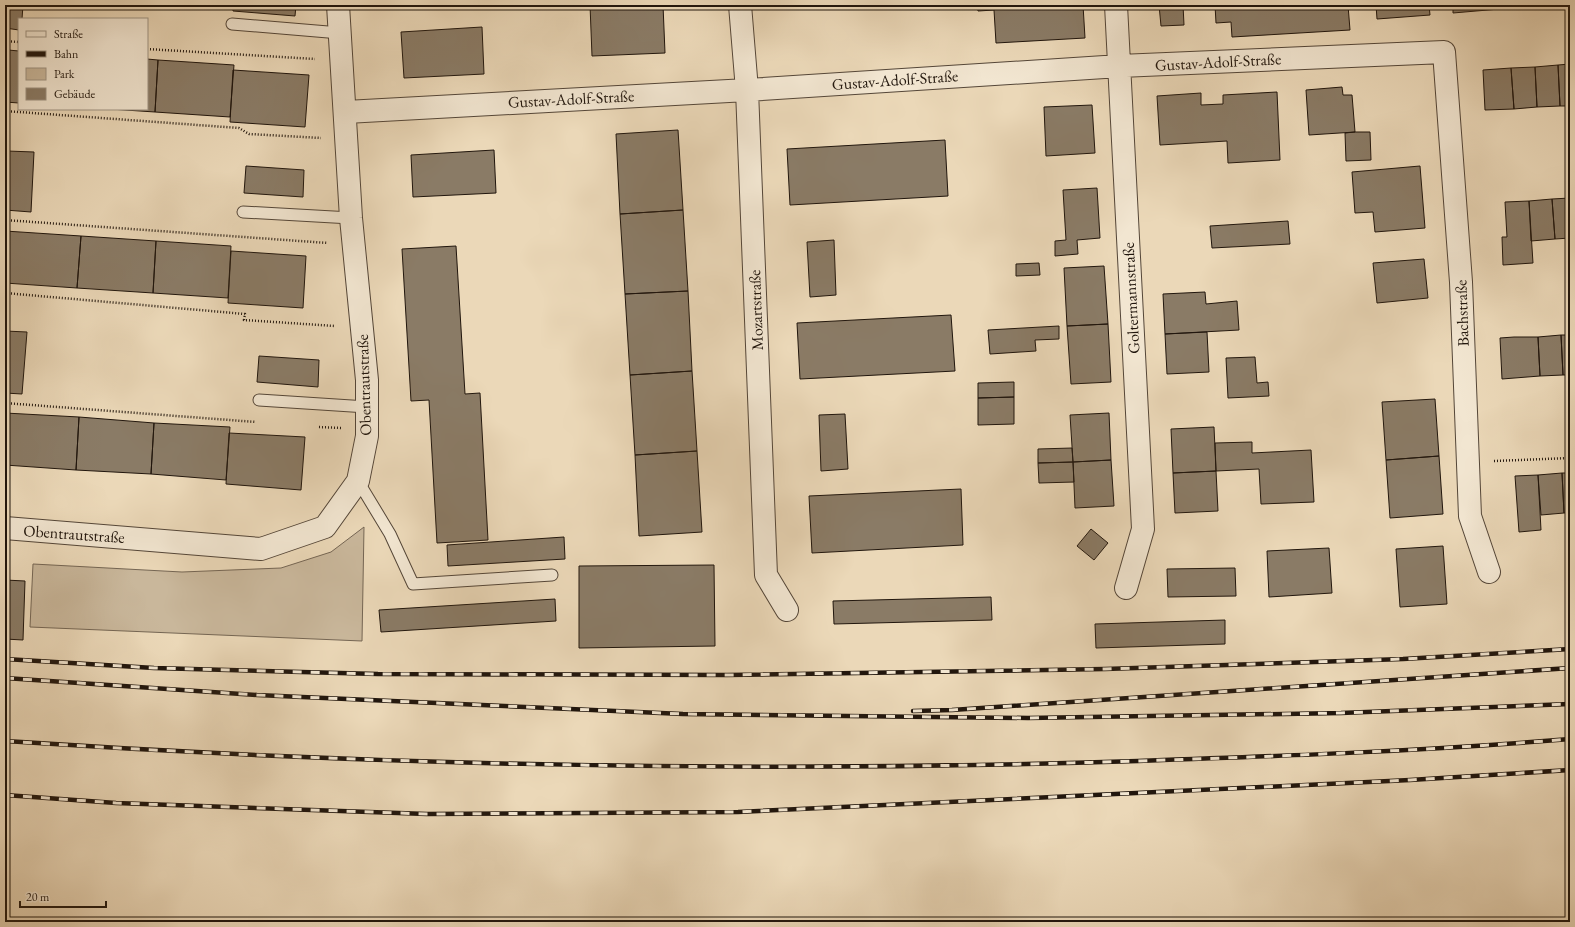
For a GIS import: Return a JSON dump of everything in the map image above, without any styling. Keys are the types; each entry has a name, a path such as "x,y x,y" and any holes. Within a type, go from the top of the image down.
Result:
{"street":[{"name":"Obentrautstraße","path":"5,528 261,548 325,527 358,481 368,430 367,380 351,218 346,112 338,5"},
{"name":"Mozartstraße","path":"740,5 747,90 766,575 787,610"},
{"name":"Goltermannstraße","path":"1116,5 1143,529 1126,588"},
{"name":"Gustav-Adolf-Straße","path":"346,112 747,90 1120,66 1444,52"},
{"name":"Bachstraße","path":"1444,52 1461,282 1470,516 1489,572"}],"lane":[{"path":"232,24 340,33"},
{"path":"243,212 351,218"},
{"path":"260,400 367,407"},
{"path":"358,481 390,534 413,584 552,575"}],"path":[{"path":"5,41 18,42"},
{"path":"148,49 341,60"},
{"path":"5,111 239,128 249,134 347,140"},
{"path":"5,220 354,245"},
{"path":"5,293 244,314 244,320 362,327"},
{"path":"5,403 257,422"},
{"path":"312,426 368,430"},
{"path":"1468,462 1570,458"}],"green space":[{"path":"364,527 362,641 30,627 33,564 182,572 281,568 331,552"}],"building":[{"path":"5,5 23,5 22,18 18,18 18,30 5,28"},
{"path":"233,5 296,5 295,16 233,11"},
{"path":"590,5 663,5 665,53 592,56"},
{"path":"783,5 836,5 783,8"},
{"path":"977,5 1083,5 1085,38 996,43 994,10 978,11"},
{"path":"1159,5 1183,5 1184,25 1161,26"},
{"path":"1215,5 1348,5 1350,30 1232,37 1231,22 1216,23"},
{"path":"1376,5 1429,5 1430,15 1377,19"},
{"path":"1453,5 1511,5 1511,8 1453,13"},
{"path":"482,27 484,74 404,78 401,32"},
{"path":"8,50 18,51 18,103 5,102"},
{"path":"148,59 158,60 155,112 125,110 148,110"},
{"path":"158,60 234,65 230,117 155,112"},
{"path":"1570,64 1570,106 1560,106 1558,65"},
{"path":"1558,65 1560,106 1537,107 1535,67"},
{"path":"1535,67 1537,107 1514,109 1511,68"},
{"path":"1511,68 1514,109 1485,110 1483,70"},
{"path":"233,70 309,75 305,127 230,122"},
{"path":"1342,87 1343,95 1352,95 1355,132 1309,135 1306,90"},
{"path":"1277,92 1280,160 1228,163 1227,141 1160,145 1157,96 1201,93 1201,105 1223,104 1223,95"},
{"path":"1092,105 1095,153 1046,156 1044,107"},
{"path":"678,130 683,210 620,214 616,134"},
{"path":"1370,132 1371,160 1346,161 1345,133"},
{"path":"945,140 948,196 790,205 787,149"},
{"path":"494,150 496,193 413,197 411,155"},
{"path":"7,151 34,152 31,212 5,210"},
{"path":"246,166 304,170 303,197 244,193"},
{"path":"1420,166 1425,228 1375,232 1373,212 1355,213 1352,172"},
{"path":"1097,188 1100,238 1077,240 1078,254 1055,256 1055,241 1066,240 1063,190"},
{"path":"1570,198 1570,238 1555,239 1552,199"},
{"path":"1552,199 1555,239 1531,241 1529,201"},
{"path":"1529,201 1533,263 1503,265 1502,237 1507,237 1505,202"},
{"path":"683,210 688,291 625,294 620,214"},
{"path":"1288,221 1290,244 1212,248 1210,226"},
{"path":"5,231 81,236 77,288 5,283"},
{"path":"81,236 156,241 153,293 77,288"},
{"path":"834,240 836,295 810,297 807,242"},
{"path":"156,241 231,246 228,298 153,293"},
{"path":"456,246 465,394 480,393 488,540 437,543 429,400 411,401 402,249"},
{"path":"231,251 306,256 303,308 228,303"},
{"path":"1424,259 1428,298 1377,303 1373,263"},
{"path":"1039,263 1040,275 1016,276 1016,264"},
{"path":"1104,266 1108,324 1067,326 1064,268"},
{"path":"688,291 692,371 630,375 625,294"},
{"path":"1205,292 1206,304 1237,301 1239,330 1165,334 1163,294"},
{"path":"951,315 955,371 800,379 797,323"},
{"path":"1108,324 1111,382 1071,384 1067,326"},
{"path":"1059,326 1059,339 1035,340 1036,351 990,354 988,330"},
{"path":"5,331 27,332 22,394 5,393"},
{"path":"1207,332 1209,372 1167,374 1165,334"},
{"path":"1561,335 1563,375 1540,376 1538,337"},
{"path":"1561,335 1570,335 1570,375 1563,375"},
{"path":"1538,337 1540,376 1502,379 1500,338"},
{"path":"259,356 319,360 318,387 257,382"},
{"path":"1255,357 1257,383 1268,382 1269,396 1228,398 1226,358"},
{"path":"692,371 697,451 635,455 630,375"},
{"path":"1014,382 1014,397 978,398 978,383"},
{"path":"1014,397 1014,424 978,425 978,398"},
{"path":"1435,399 1439,456 1386,460 1382,402"},
{"path":"5,413 79,417 76,470 5,465"},
{"path":"1109,413 1111,460 1073,462 1070,415"},
{"path":"845,414 848,469 821,471 819,415"},
{"path":"79,417 154,423 151,474 76,470"},
{"path":"154,423 230,427 226,480 151,474"},
{"path":"1214,427 1216,471 1173,473 1171,429"},
{"path":"229,433 305,437 301,490 226,484"},
{"path":"1252,442 1252,453 1311,450 1314,502 1261,504 1259,469 1216,471 1215,443"},
{"path":"1072,448 1073,462 1038,463 1038,449"},
{"path":"697,451 702,532 639,536 635,455"},
{"path":"1439,456 1443,514 1390,518 1386,460"},
{"path":"1111,460 1114,506 1075,508 1073,462"},
{"path":"1073,462 1074,482 1039,483 1038,463"},
{"path":"1216,471 1218,511 1175,513 1173,473"},
{"path":"1562,473 1564,513 1541,515 1538,475"},
{"path":"1562,473 1570,473 1570,513 1564,513"},
{"path":"1538,475 1541,530 1519,532 1515,476"},
{"path":"961,489 963,545 812,553 809,496"},
{"path":"1091,529 1108,543 1094,560 1077,546"},
{"path":"564,537 565,559 448,566 447,545"},
{"path":"1443,546 1447,604 1400,607 1396,549"},
{"path":"1329,548 1332,593 1269,597 1267,551"},
{"path":"714,565 715,646 579,648 579,566"},
{"path":"1235,568 1236,596 1168,597 1167,569"},
{"path":"5,580 25,581 23,640 5,639"},
{"path":"991,597 992,620 834,624 833,601"},
{"path":"555,599 556,621 381,632 379,610"},
{"path":"1225,620 1225,644 1096,648 1095,624"}],"railway":[{"path":"5,659 154,668 378,674 727,675 1105,669 1403,659 1570,649"},
{"path":"913,711 952,710 1570,668"},
{"path":"5,678 257,695 683,714 1028,718 1341,713 1570,704"},
{"path":"5,741 146,750 288,756 571,765 713,767 996,765 1138,761 1354,753 1570,739"},
{"path":"5,795 116,803 427,814 738,812 1410,780 1570,770"}]}
